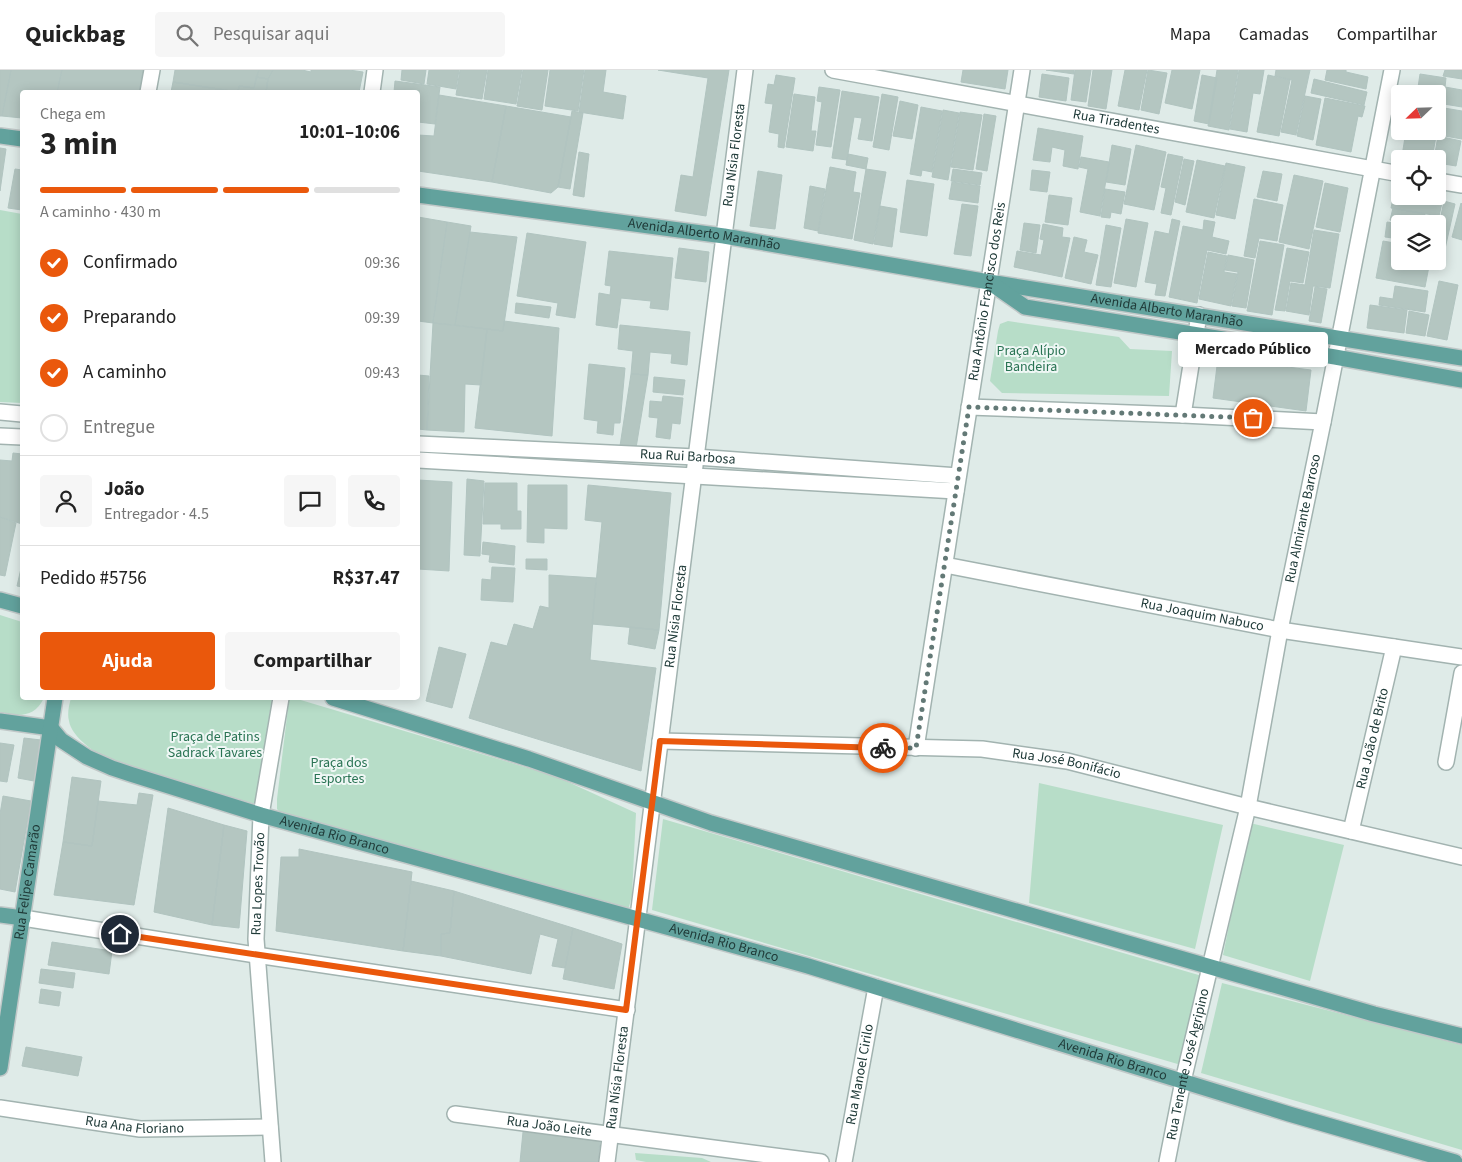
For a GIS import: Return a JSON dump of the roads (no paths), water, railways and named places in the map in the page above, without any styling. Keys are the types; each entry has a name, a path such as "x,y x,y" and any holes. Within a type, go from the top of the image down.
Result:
{"main road":[{"path":"0,136 20,139"},
{"name":"Avenida Alberto Maranhão","path":"420,195 724,236 989,282 1462,358"},
{"name":"Avenida Alberto Maranhão","path":"989,282 1025,307 1336,357 1462,380"},
{"path":"0,600 20,605"},
{"name":"Rua Felipe Camarão","path":"0,1068 55,700"},
{"path":"339,700 529,759 711,823 1365,1011 1462,1036"},
{"path":"0,721 51,728"},
{"name":"Avenida Rio Branco","path":"51,728 61,740 112,768 261,814 638,920 716,940 1455,1162"},
{"path":"0,915 23,918"}],"street":[{"path":"148,90 152,70"},
{"path":"372,90 375,70"},
{"name":"Rua Nísia Floresta","path":"607,1162 745,70"},
{"name":"Rua Tiradentes","path":"833,70 1391,172"},
{"name":"Rua Antônio Francisco dos Reis","path":"916,748 1022,70"},
{"name":"Rua Almirante Barroso","path":"1210,966 1248,807 1280,630 1392,70"},
{"path":"1446,182 1462,185"},
{"path":"1183,414 1199,316"},
{"path":"969,407 1183,414 1323,422"},
{"path":"0,412 20,414"},
{"path":"0,436 20,437"},
{"name":"Rua Rui Barbosa","path":"420,444 696,457 958,476"},
{"path":"476,464 478,447"},
{"path":"586,469 588,452"},
{"name":"Rua Rui Barbosa","path":"420,460 956,491"},
{"path":"839,484 841,467"},
{"name":"Rua Joaquim Nabuco","path":"944,565 1280,630 1462,657"},
{"name":"Rua João de Brito","path":"1351,831 1394,647"},
{"path":"1446,762 1462,673"},
{"name":"Rua Lopes Trovão","path":"273,1162 256,955 257,873 261,814 281,700"},
{"name":"Rua José Bonifácio","path":"660,741 982,750 1067,761 1248,807 1462,857"},
{"path":"23,918 626,1010"},
{"name":"Rua Tenente José Agripino","path":"1167,1162 1183,1081 1210,966"},
{"name":"Rua Manoel Cirilo","path":"844,1162 876,987"},
{"name":"Rua Ana Floriano","path":"0,1108 140,1129 270,1127"},
{"name":"Rua João Leite","path":"455,1114 821,1162"}],"place":[{"name":"Mercado Público","path":"1253,418"}],"park label":[{"name":"Praça Alípio Bandeira","path":"1031,360"},
{"name":"Praça de Patins Sadrack Tavares","path":"215,746"},
{"name":"Praça dos Esportes","path":"339,772"}]}
